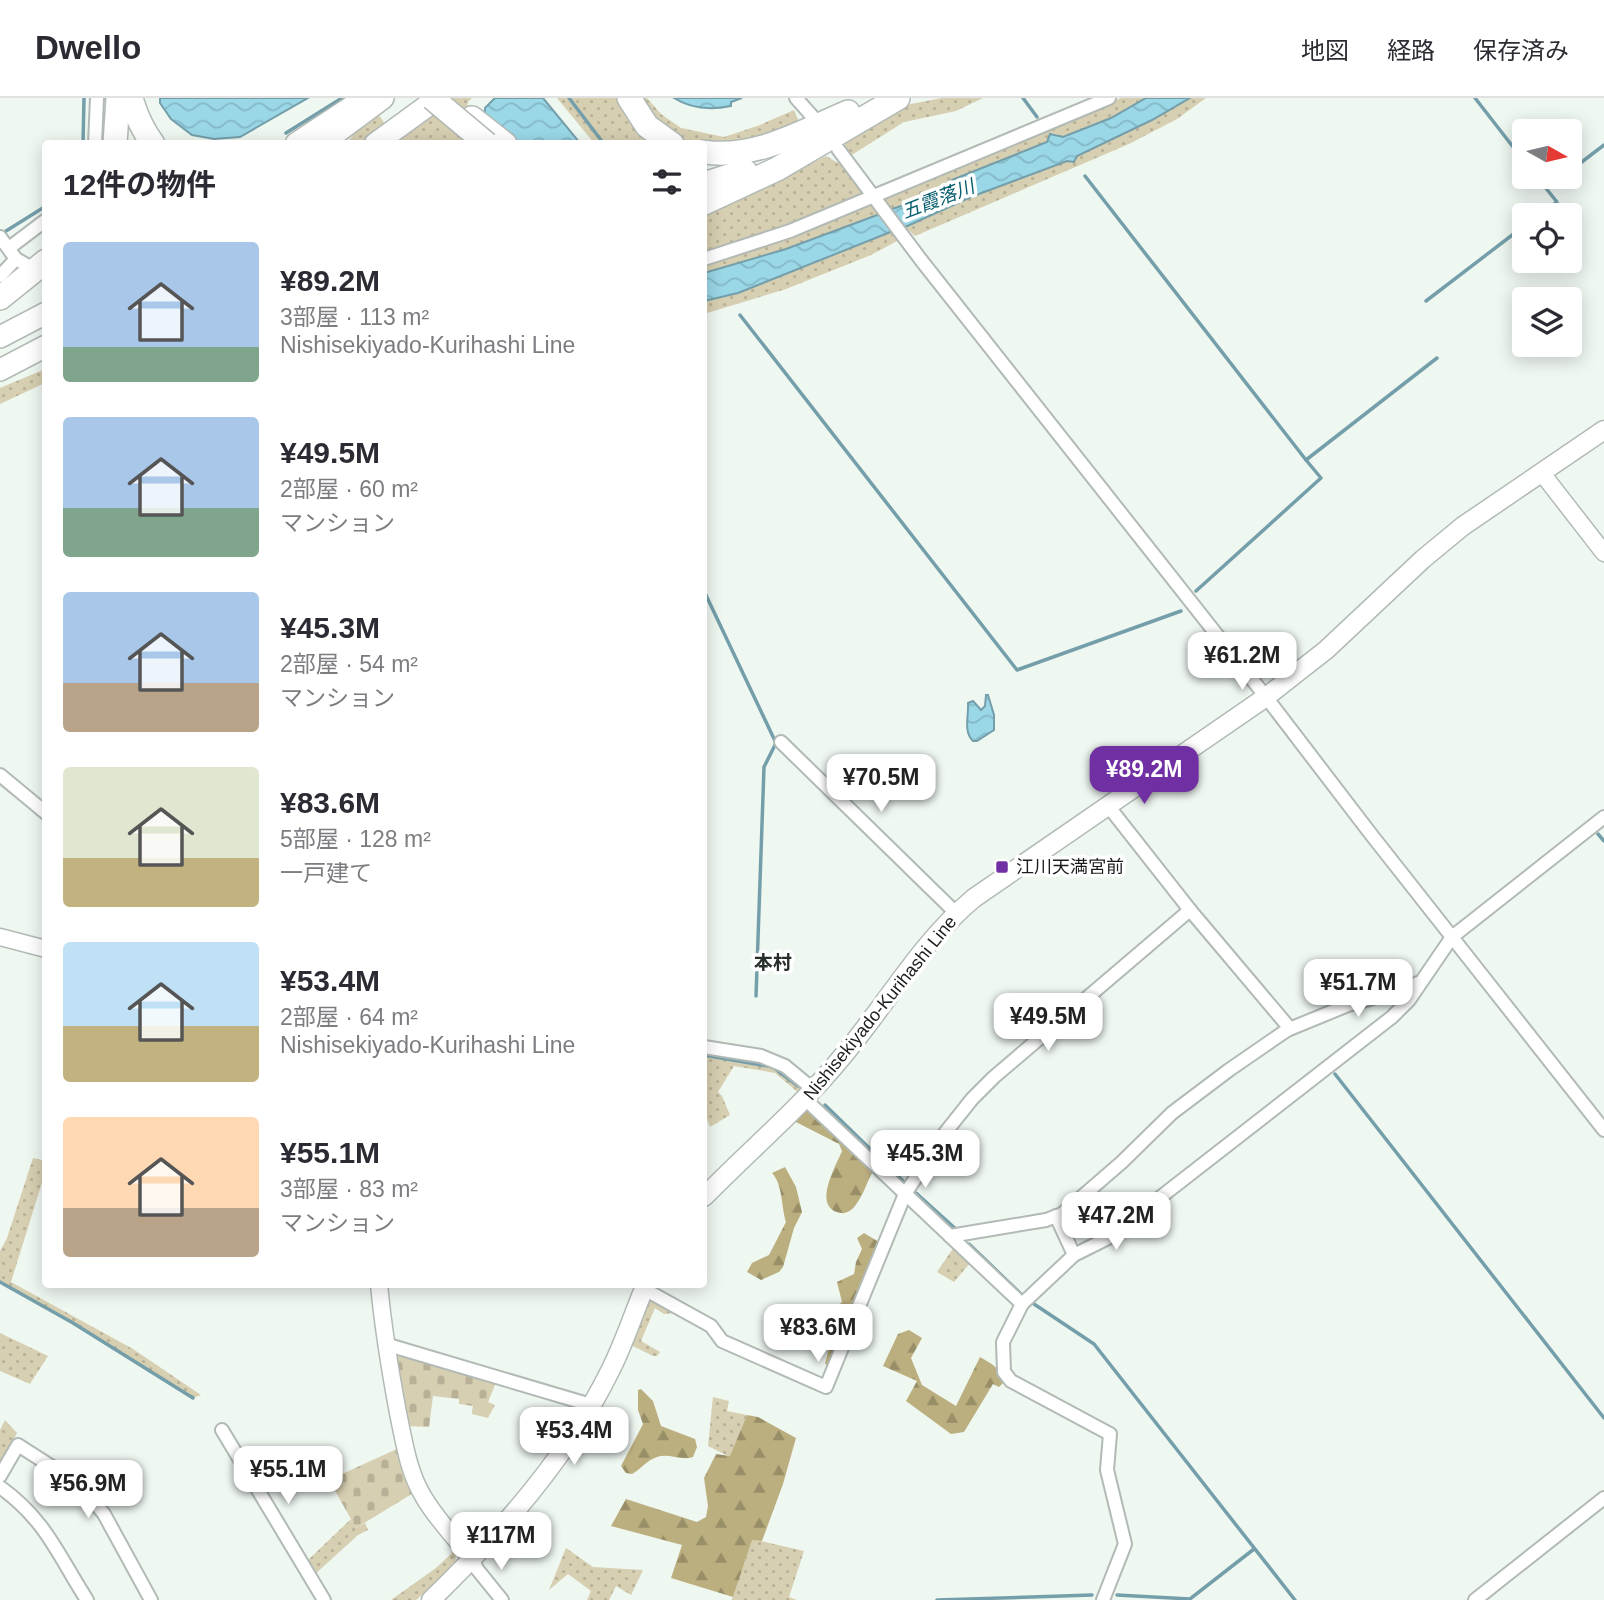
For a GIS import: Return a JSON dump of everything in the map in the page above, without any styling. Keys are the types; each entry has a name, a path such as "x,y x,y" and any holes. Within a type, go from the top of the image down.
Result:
{"highway":[{"path":"115,140 118,98"},
{"path":"131,98 135,114 150,140"},
{"path":"303,140 367,98"},
{"path":"326,140 383,98"},
{"path":"432,98 482,140"},
{"path":"380,140 438,98"},
{"path":"448,98 500,140"},
{"path":"629,98 647,126 666,140"},
{"path":"707,183 765,162 872,98"},
{"path":"707,202 799,156 898,98"},
{"path":"707,153 719,155 745,152 777,143 848,112"},
{"path":"707,192 756,178"},
{"path":"0,298 25,267"},
{"path":"1,337 42,315"},
{"path":"0,370 42,348"}],"main road":[{"name":"Nishisekiyado-Kurihashi Line","path":"707,1194 810,1095 866,1029 919,953 956,913 1266,697 1326,650 1462,526 1604,430"},
{"path":"431,1600 473,1560 546,1472 591,1405 611,1368 645,1288"}],"street":[{"path":"95,140 97,98"},
{"path":"796,98 811,116"},
{"path":"707,258 876,200 1109,98"},
{"path":"838,149 903,236 1604,1130"},
{"path":"0,237 25,267 42,229"},
{"path":"1541,472 1604,553"},
{"path":"780,742 831,788 956,913"},
{"path":"0,775 42,810"},
{"path":"1109,807 1190,910 1287,1025 1287,1030"},
{"path":"1103,1600 1125,1544 1107,1470 1110,1434 1011,1381 1004,1372 1003,1342 1022,1304 1074,1255 1108,1238 1392,1017 1409,1000 1452,937 1604,817"},
{"path":"647,1288 710,1326 722,1341 826,1387 905,1194 945,1133 972,1099 1190,910"},
{"path":"0,937 42,949"},
{"path":"950,1236 1046,1220 1062,1214 1121,1163 1172,1113 1287,1030 1348,1005 1405,989 1420,982"},
{"path":"707,1047 761,1056 785,1066 905,1194 1022,1304"},
{"path":"1056,1216 1074,1255"},
{"path":"379,1288 385,1344 405,1449 412,1472 422,1494 436,1514 502,1600"},
{"path":"385,1344 591,1405"},
{"path":"222,1430 324,1600"},
{"path":"87,1600 44,1528 1,1486 18,1445 79,1487 104,1514 151,1600"},
{"path":"1475,1600 1604,1498"}],"green space":[{"path":"452,98 472,98 468,102 462,140 394,140"},
{"path":"557,98 621,98 658,140 592,140"},
{"path":"637,98 647,98 661,114 681,128 724,137 794,110 800,124 763,140 707,142 707,140 680,139 664,129"},
{"path":"942,98 983,98 956,111 904,122 850,156 845,145 847,141 906,105"},
{"path":"1121,98 1146,98 1111,118 1063,137 1053,133 1047,142 952,180 916,201 891,209 883,199"},
{"path":"1190,98 1206,98 1177,119 1129,144 915,236 905,227 971,197 1067,161 1074,162 1077,156 1152,120"},
{"path":"378,114 386,125 365,140 349,140 359,128"},
{"path":"826,156 840,164 862,192 859,196 768,233 707,253 707,212 771,185"},
{"path":"867,203 874,206 880,214 786,249 707,272 707,263"},
{"path":"893,231 899,240 871,255 786,289 707,313 707,300 738,293"},
{"path":"42,370 42,384 0,404 0,388"},
{"path":"707,1050 777,1066 806,1088 800,1094 775,1073 734,1066 718,1092 730,1115 710,1127 707,1119"},
{"path":"805,1107 873,1171 858,1202 847,1212 832,1210 827,1195 831,1176 842,1151 839,1144 792,1120"},
{"path":"33,1158 42,1160 42,1183 11,1282 133,1349 201,1395 193,1398 73,1323 0,1282 0,1251 7,1238"},
{"path":"785,1167 796,1187 802,1212 794,1228 783,1267 779,1272 761,1280 747,1272 752,1263 769,1255 786,1222 780,1190 772,1173"},
{"path":"864,1233 879,1242 831,1366 825,1364 831,1340 822,1327 824,1319 842,1302 837,1282 854,1274 862,1249 857,1238"},
{"path":"954,1247 970,1263 954,1282 937,1272"},
{"path":"653,1298 675,1313 664,1314 655,1308 641,1341 660,1352 657,1356 627,1343 645,1299"},
{"path":"909,1330 922,1338 911,1358 922,1385 956,1406 980,1357 1001,1373 1004,1382 999,1387 993,1384 964,1432 951,1434 906,1401 917,1381 883,1366 898,1334"},
{"path":"0,1333 48,1356 30,1384 0,1371"},
{"path":"398,1351 497,1380 488,1402 495,1405 488,1418 472,1414 473,1406 459,1404 459,1399 433,1396 429,1427 406,1426 394,1353"},
{"path":"641,1389 653,1401 661,1426 695,1439 697,1447 693,1457 657,1457 632,1474 626,1473 621,1466 643,1424 638,1410 638,1390"},
{"path":"713,1397 729,1401 727,1411 747,1415 730,1457 708,1446"},
{"path":"747,1415 758,1417 796,1438 762,1541 752,1540 733,1597 671,1578 682,1545 611,1526 626,1499 697,1522 706,1517 708,1506 704,1478 716,1454 730,1456"},
{"path":"5,1420 17,1433 0,1466 0,1430"},
{"path":"399,1448 415,1492 356,1528 329,1480"},
{"path":"351,1519 356,1528 365,1523 368,1530 358,1535 313,1576 305,1563"},
{"path":"752,1539 804,1551 789,1597 797,1600 732,1600"},
{"path":"566,1548 593,1567 643,1570 631,1595 616,1586 609,1600 587,1600 591,1591 568,1574 549,1590"},
{"path":"456,1549 455,1564 451,1570 416,1600 391,1600 436,1568"}],"water":[{"path":"160,98 308,98 240,137 214,139 192,135 171,119 160,103"},
{"path":"495,98 543,98 578,140 477,140 484,123 485,108"},
{"path":"674,98 742,98 731,102 731,106 709,108 687,104"},
{"name":"五霞落川","path":"1146,98 1190,98 1152,120 1077,156 1074,162 1067,161 971,197 903,228 889,210 916,201 952,180 1047,142 1050,134 1063,137 1111,118"},
{"path":"880,214 893,231 738,293 707,300 707,272 786,249"},
{"path":"986,695 994,715 994,730 973,741 967,728 968,703 973,701 981,710 985,706"}],"pier":[{"path":"42,299 42,331 35,335 0,326 0,316"}],"waterway":[{"path":"83,140 84,98"},
{"path":"286,133 342,98"},
{"path":"569,98 601,140"},
{"path":"1023,98 1037,117"},
{"path":"1475,98 1512,146"},
{"path":"1582,162 1604,145"},
{"path":"1085,176 1306,460 1437,358"},
{"path":"1547,189 1556,203"},
{"path":"6,231 42,208"},
{"path":"1426,301 1512,235"},
{"path":"740,315 1017,670 1181,611"},
{"path":"1196,591 1321,478 1306,460"},
{"path":"707,597 776,743 764,767 756,996"},
{"path":"36,813 42,818"},
{"path":"1598,834 1604,841"},
{"path":"707,1056 773,1067 798,1086"},
{"path":"1335,1074 1604,1418"},
{"path":"825,1105 904,1182"},
{"path":"916,1193 958,1231"},
{"path":"969,1244 1020,1293"},
{"path":"0,1282 73,1323 193,1398"},
{"path":"1034,1304 1094,1344 1295,1600"},
{"path":"1117,1595 1190,1599 1254,1549"},
{"path":"937,1600 1092,1595"}],"place":[{"name":"江川天満宮前","path":"1002,867"}],"district":[{"name":"本村","path":"773,962"}]}
